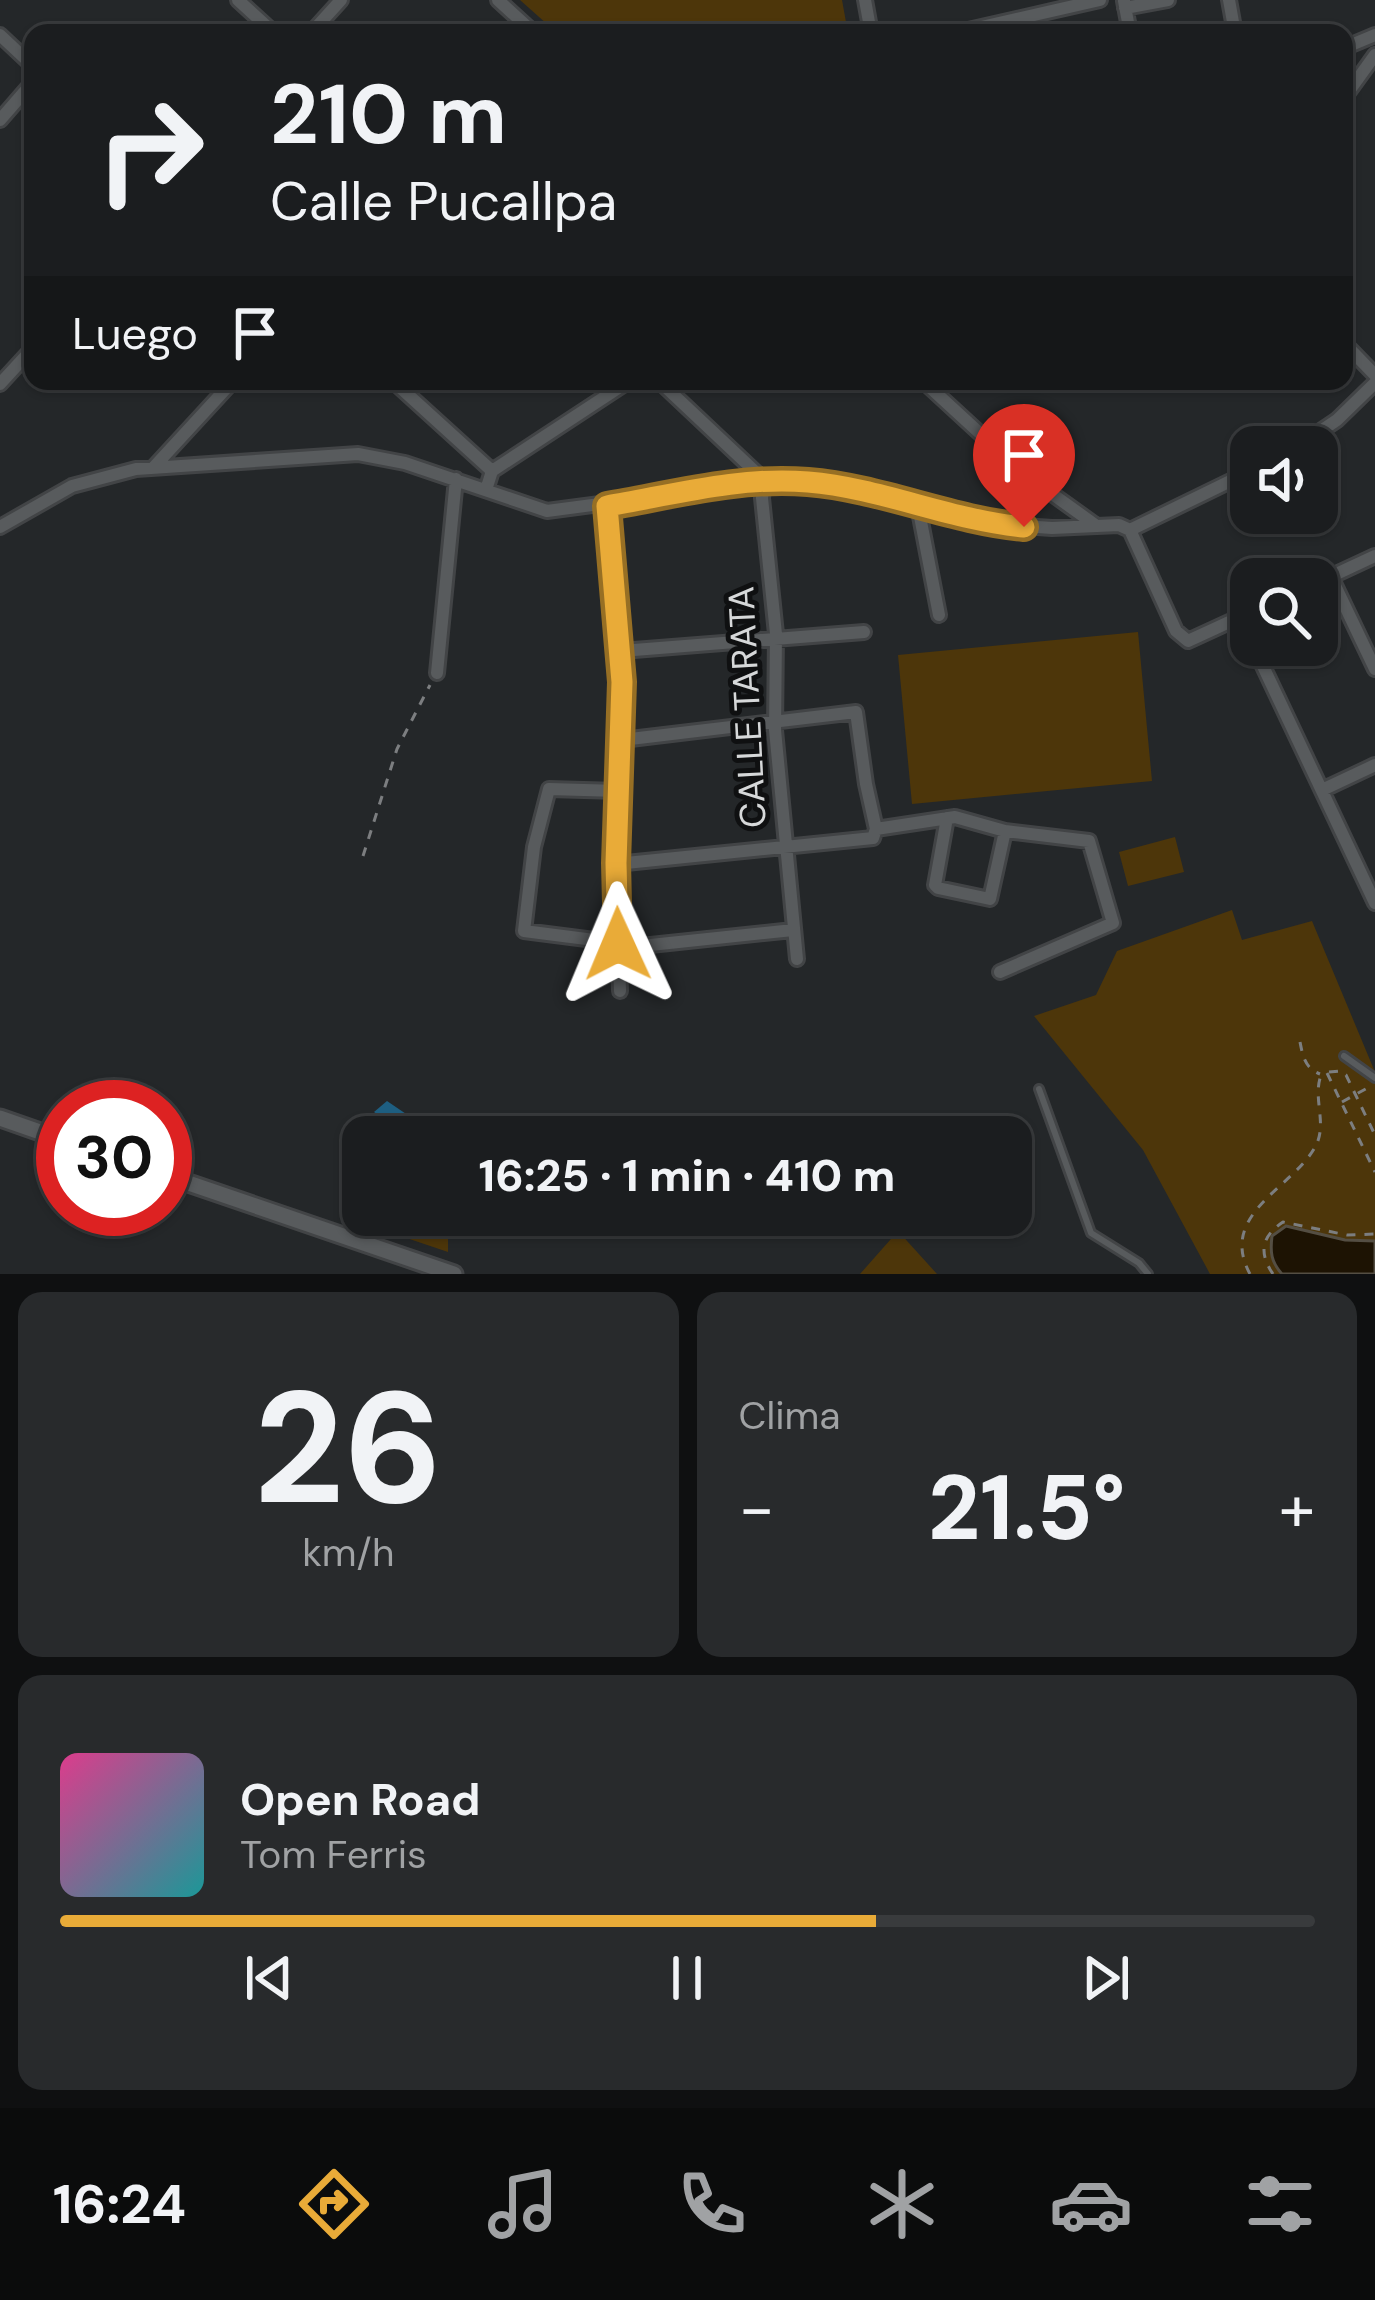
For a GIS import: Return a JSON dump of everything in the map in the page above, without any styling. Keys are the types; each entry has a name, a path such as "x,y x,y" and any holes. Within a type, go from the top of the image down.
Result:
{"street":[{"path":"238,0 264,24"},
{"path":"319,24 341,0"},
{"path":"499,0 525,24"},
{"path":"994,24 1100,0"},
{"path":"1125,4 1168,0"},
{"path":"1024,17 1025,24"},
{"path":"0,35 24,58"},
{"path":"1353,86 1375,55"},
{"path":"0,120 24,92"},
{"path":"1328,426 1375,379 1353,353"},
{"path":"0,384 24,358"},
{"path":"152,469 224,390"},
{"path":"403,390 492,471"},
{"path":"486,490 492,471 614,390"},
{"path":"669,390 764,480"},
{"path":"932,390 1024,473 1094,524"},
{"path":"0,527 72,486 136,469 358,454 386,457 547,511 764,480 835,485 1009,526 1119,525 1130,530 1176,631 1188,641 1230,622"},
{"path":"437,673 456,479"},
{"name":"CALLE TARATA","path":"764,480 775,722 796,959"},
{"path":"1130,530 1230,481"},
{"path":"607,506 622,682 616,863 620,992"},
{"path":"918,506 939,616"},
{"path":"1338,574 1375,556"},
{"path":"1338,592 1375,669"},
{"path":"634,650 863,632"},
{"path":"1263,666 1371,882 1375,903"},
{"path":"616,863 873,838 876,829 858,712 622,740"},
{"path":"1322,790 1375,765"},
{"path":"619,791 549,789 534,847 524,932 641,946 793,930"},
{"path":"876,829 947,818 1089,841 1113,923 1000,972"},
{"path":"947,818 938,889 992,898 1005,831"},
{"path":"0,1118 36,1131"},
{"path":"192,1184 454,1274"}],"lane":[{"path":"1344,1056 1375,1081"},
{"path":"1039,1089 1091,1233 1139,1263 1148,1274"}],"path":[{"path":"363,856 397,748 437,673"},
{"path":"1300,1042 1311,1070 1324,1074 1340,1070 1375,1135"},
{"path":"1324,1074 1375,1172"},
{"path":"1250,1274 1240,1254 1242,1238 1265,1197 1313,1151 1322,1129 1317,1090 1324,1074"},
{"path":"1341,1102 1375,1081"},
{"path":"1274,1274 1263,1246 1265,1236 1283,1222 1347,1235 1375,1234"}],"shaded area":[{"path":"520,0 842,0 846,24 547,24"},
{"path":"1138,632 1152,781 912,804 898,655"},
{"path":"1175,837 1184,872 1128,886 1119,852"},
{"path":"1232,910 1242,940 1312,921 1375,1072 1375,1274 1210,1274 1143,1150 1034,1016 1096,995 1117,951"},
{"path":"1286,1226 1345,1240 1375,1241 1375,1274 1282,1274 1273,1261 1271,1242"},
{"path":"401,1236 448,1236 448,1252"},
{"path":"894,1236 903,1236 937,1274 860,1274"}],"building":[{"path":"387,1101 409,1116 380,1116 374,1112"}],"route":[{"path":"618,944 622,682 607,506 781,480 835,485 993,524 1024,527"}]}
